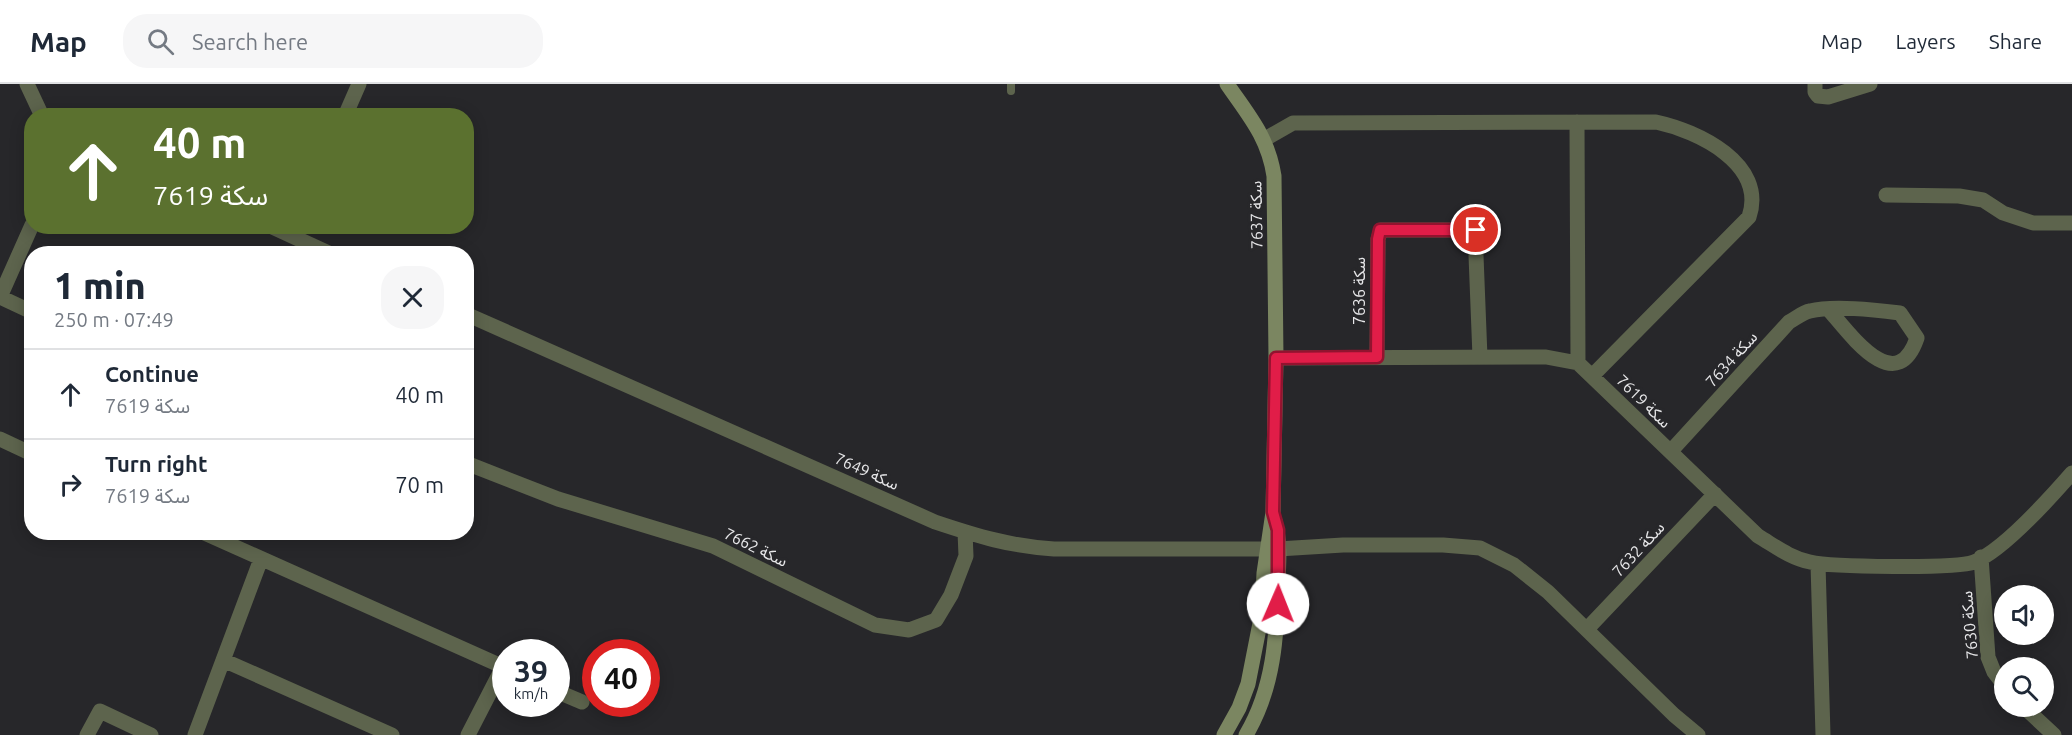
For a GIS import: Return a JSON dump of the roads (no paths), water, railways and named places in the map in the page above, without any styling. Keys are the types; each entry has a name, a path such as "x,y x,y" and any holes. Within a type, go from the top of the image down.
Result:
{"street":[{"path":"27,84 38,108"},
{"path":"348,108 359,84"},
{"name":"سكة 7637","path":"1227,84 1264,138 1270,153 1274,176 1276,358"},
{"path":"1815,84 1815,92 1818,96 1828,97 1870,84"},
{"path":"1246,735 1268,686 1277,639 1272,549 1276,358 1546,357 1578,363 1577,122"},
{"path":"1264,138 1293,123 1656,122 1698,135 1744,168 1754,203 1749,217 1592,376"},
{"path":"1886,195 1959,196 1983,200 2003,213 2033,223 2072,223"},
{"name":"سكة 7636","path":"1377,357 1380,230 1476,230 1480,357"},
{"path":"24,308 0,297 28,234"},
{"path":"298,234 317,246"},
{"name":"سكة 7634","path":"1671,451 1789,322 1809,311 1829,310 1862,309 1900,312 1917,338 1912,352 1902,361 1890,363 1871,357 1829,310"},
{"name":"سكة 7649","path":"474,318 935,522 1017,547 1272,549 1343,545 1443,545 1480,548 1514,565 1548,592 1698,735"},
{"name":"سكة 7619","path":"1578,363 1758,536 1791,557 1818,564 1951,566 1974,562 2003,542 2072,473"},
{"path":"0,439 24,450"},
{"name":"سكة 7662","path":"474,466 558,499 712,546 875,625 909,630 936,620 951,595 966,556 964,532"},
{"name":"سكة 7632","path":"1587,629 1715,494"},
{"path":"219,540 492,663"},
{"path":"1224,735 1239,708 1248,684 1272,549"},
{"name":"سكة 7630","path":"1981,557 1988,657 1994,672"},
{"path":"195,735 261,559"},
{"path":"1818,564 1823,735"},
{"path":"223,660 366,730 392,735"},
{"path":"468,735 492,690"},
{"path":"570,697 582,702"},
{"path":"87,735 100,711 151,735"},
{"path":"2035,717 2054,735"}]}
